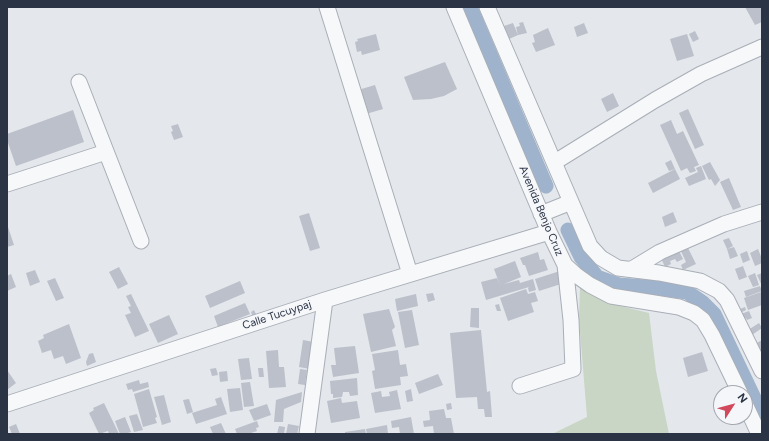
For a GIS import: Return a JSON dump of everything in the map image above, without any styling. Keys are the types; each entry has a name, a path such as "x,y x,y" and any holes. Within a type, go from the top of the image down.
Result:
{"street":[{"path":"327,7 410,274"},
{"name":"Avenida Benjo Cruz","path":"454,7 548,232 565,265 576,276 611,296 679,307 694,313 703,320 712,334 736,385"},
{"path":"487,7 590,246 601,258 618,268 632,269 700,281 718,291 727,300 762,371"},
{"path":"555,162 655,100 701,74 762,47"},
{"path":"79,82 141,242"},
{"path":"7,184 106,152"},
{"path":"541,214 571,202"},
{"path":"632,269 660,252 724,224 762,212"},
{"name":"Calle Tucuypaj","path":"7,404 324,300 548,232"},
{"path":"520,386 573,369 571,320 565,265"},
{"path":"307,434 324,300"},
{"path":"753,421 759,434"}],"green space":[{"path":"580,287 608,303 649,313 656,371 669,434 552,434 587,417 579,319"}],"building":[{"path":"745,7 762,7 762,22 755,25"},
{"path":"523,22 527,33 518,35 516,27 520,26 519,23"},
{"path":"513,23 518,35 509,39 504,26"},
{"path":"584,23 588,33 577,37 574,27"},
{"path":"548,28 555,45 536,52 532,43 535,42 533,35"},
{"path":"695,31 699,39 693,42 689,34"},
{"path":"376,34 380,50 362,55 361,51 357,52 355,42 358,41 357,39"},
{"path":"687,34 694,56 677,61 670,39"},
{"path":"445,62 457,89 444,96 431,99 413,100 404,77"},
{"path":"375,85 383,109 366,114 358,90"},
{"path":"613,93 619,106 607,112 601,99"},
{"path":"688,109 704,145 695,149 679,113"},
{"path":"73,110 84,142 16,166 7,140 7,134"},
{"path":"671,120 677,134 683,131 699,165 694,167 696,171 690,173 687,168 681,171 660,125"},
{"path":"178,124 183,137 174,140 171,132 173,131 171,126"},
{"path":"671,160 675,169 669,171 665,163"},
{"path":"710,162 720,180 715,186 711,179 709,180 702,166"},
{"path":"701,166 706,179 689,186 685,178 698,172 696,168"},
{"path":"675,169 680,179 653,193 648,183"},
{"path":"729,178 741,207 733,210 720,182"},
{"path":"673,212 677,222 665,227 662,217"},
{"path":"309,213 320,248 310,251 299,216"},
{"path":"7,224 14,245 7,247"},
{"path":"729,238 733,246 727,249 723,240"},
{"path":"687,246 696,264 683,270 681,265 686,262 680,249"},
{"path":"734,247 738,256 730,259 727,249"},
{"path":"678,249 683,259 677,262 675,259 670,261 671,264 665,267 661,258"},
{"path":"758,249 762,263 755,266 750,253"},
{"path":"747,251 750,260 743,263 740,254"},
{"path":"538,252 540,260 544,259 548,270 529,276 525,265 523,265 520,258"},
{"path":"515,261 521,277 504,284 519,280 520,283 533,279 536,290 529,292 529,287 486,300 481,282 497,278 500,285 494,269"},
{"path":"743,266 747,277 739,280 735,269"},
{"path":"119,267 128,284 118,289 109,272"},
{"path":"35,270 40,282 30,286 26,273"},
{"path":"560,271 564,283 539,291 535,279"},
{"path":"755,273 759,285 753,287 748,276"},
{"path":"762,273 762,286 757,275"},
{"path":"11,274 16,287 7,291 7,276"},
{"path":"55,278 64,298 56,301 47,281"},
{"path":"240,281 245,293 210,308 205,296"},
{"path":"760,286 762,291 746,297 744,291"},
{"path":"526,289 528,294 535,292 538,301 531,303 534,312 508,321 500,298"},
{"path":"761,292 762,305 748,310 744,298"},
{"path":"433,293 435,300 428,302 426,294"},
{"path":"131,294 149,331 135,337 125,315 131,313 128,307 131,306 126,296"},
{"path":"416,294 418,306 397,311 395,299"},
{"path":"245,303 250,314 218,327 214,316"},
{"path":"499,304 501,311 497,311 495,305"},
{"path":"745,307 746,310 742,312 740,309"},
{"path":"471,308 479,308 479,328 470,327"},
{"path":"389,309 395,327 392,330 396,346 371,352 363,314"},
{"path":"254,310 258,318 254,320 251,312"},
{"path":"412,310 419,345 405,348 398,312"},
{"path":"749,311 752,318 747,320 746,318 744,319 741,314"},
{"path":"169,315 178,334 158,343 149,324"},
{"path":"759,323 762,328 749,337 745,332"},
{"path":"69,324 81,358 66,364 63,356 54,359 51,350 42,353 38,341 44,338 43,335"},
{"path":"481,330 487,392 490,391 492,417 485,417 484,409 478,409 477,397 456,398 450,333"},
{"path":"303,340 314,342 310,369 299,367"},
{"path":"762,340 762,354 760,355 755,344"},
{"path":"355,346 359,373 333,377 331,365 336,365 334,348"},
{"path":"278,350 279,367 284,367 286,387 269,388 266,351"},
{"path":"398,350 400,365 406,364 408,376 400,377 401,385 375,389 372,371 375,370 372,354"},
{"path":"702,352 708,371 688,377 683,358"},
{"path":"93,353 96,362 87,366 86,362 89,354"},
{"path":"249,358 252,379 241,380 238,359"},
{"path":"216,368 218,375 212,376 210,369"},
{"path":"258,368 263,368 264,377 259,377"},
{"path":"300,369 307,370 305,385 298,384"},
{"path":"7,370 16,383 7,390"},
{"path":"227,371 228,381 220,382 219,372"},
{"path":"438,374 443,385 419,394 415,383"},
{"path":"357,378 358,395 350,396 349,392 343,392 342,397 333,398 333,394 331,394 330,381"},
{"path":"139,380 140,384 148,382 149,387 133,392 132,389 128,390 126,384"},
{"path":"250,382 254,406 244,407 241,383"},
{"path":"240,388 243,410 230,412 227,389"},
{"path":"149,389 157,417 155,418 157,423 143,427 134,394"},
{"path":"411,389 413,401 407,402 405,391"},
{"path":"397,390 401,409 375,413 371,393 381,391 382,397 390,396 389,392"},
{"path":"302,392 301,402 284,409 283,422 274,422 276,400"},
{"path":"164,395 171,422 162,425 154,397"},
{"path":"221,397 227,414 196,424 192,413 217,405 215,399"},
{"path":"341,398 342,403 357,401 360,418 331,423 327,401"},
{"path":"189,399 193,412 187,414 183,400"},
{"path":"104,403 119,434 109,434 108,431 99,434 89,413 94,410 93,408"},
{"path":"451,403 452,409 447,410 446,404"},
{"path":"267,404 271,415 254,421 249,410"},
{"path":"444,409 446,418 451,418 454,434 434,434 433,426 424,427 423,421 430,420 429,411"},
{"path":"137,414 143,430 134,432 129,416"},
{"path":"125,417 131,432 120,434 115,421"},
{"path":"411,417 414,434 400,434 399,427 392,428 391,421"},
{"path":"257,421 259,427 256,428 257,431 248,434 237,434 235,429"},
{"path":"221,423 226,434 213,434 210,427"},
{"path":"16,424 20,434 12,434 9,427"},
{"path":"288,424 299,426 297,434 286,434"},
{"path":"387,425 388,434 367,434 366,429"},
{"path":"279,426 285,427 284,434 277,434"},
{"path":"365,429 366,434 345,434 345,432"}],"waterway":[{"path":"470,7 546,186"},
{"path":"568,230 581,257 597,277 619,285 687,292 703,303 714,314 762,415"}]}
